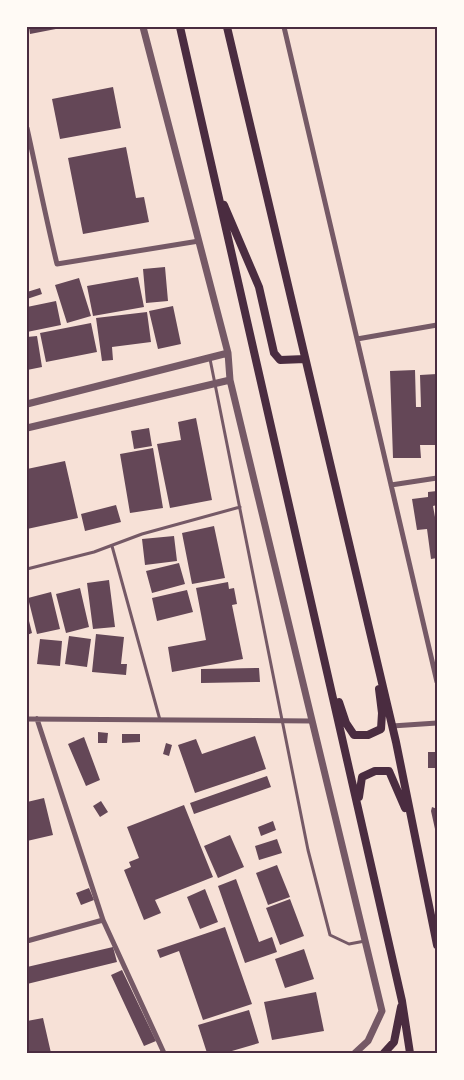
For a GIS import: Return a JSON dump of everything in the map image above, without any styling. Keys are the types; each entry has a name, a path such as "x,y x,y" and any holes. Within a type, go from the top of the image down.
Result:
{"main road":[{"path":"180,27 372,867 402,1001 410,1053"},
{"path":"227,27 392,726 437,945"},
{"path":"215,186 259,287 274,353 280,360 305,359"},
{"path":"324,659 346,723 354,735 368,735 381,729 382,713 372,639"},
{"path":"372,867 358,792 362,777 375,771 389,771 399,789 418,849"},
{"path":"384,1053 394,1042 402,1001"}],"street":[{"path":"143,27 228,353 230,380 382,1011 368,1041 355,1053"},
{"path":"284,27 437,682"},
{"path":"27,128 44,202 44,218 57,264 199,241"},
{"path":"357,339 437,326"},
{"path":"27,404 228,353"},
{"path":"27,428 230,380"},
{"path":"391,485 437,478"},
{"path":"27,719 312,722"},
{"path":"37,719 103,920 164,1053"},
{"path":"392,726 437,723"},
{"path":"27,941 103,920"}],"lane":[{"path":"209,357 284,721 308,850 330,935 349,944 366,941"},
{"path":"27,569 240,507"},
{"path":"112,546 160,720"}],"building":[{"path":"29,27 61,27 61,28 30,34"},
{"path":"113,87 121,128 60,139 52,99"},
{"path":"126,147 136,198 144,197 149,222 83,234 68,158"},
{"path":"165,267 168,301 146,303 143,269"},
{"path":"138,277 144,307 93,316 87,286"},
{"path":"79,278 91,316 67,323 55,285"},
{"path":"40,288 42,294 27,299 27,292"},
{"path":"56,301 61,325 27,332 27,307"},
{"path":"173,306 181,344 158,349 149,311"},
{"path":"147,312 151,342 112,347 113,360 102,361 96,318"},
{"path":"91,323 97,352 46,362 40,333"},
{"path":"37,336 42,367 27,370 27,337"},
{"path":"415,370 416,407 421,407 420,375 437,374 437,445 420,445 421,458 393,458 390,371"},
{"path":"196,418 212,500 170,508 157,444 181,440 178,422"},
{"path":"149,428 152,446 134,449 131,431"},
{"path":"153,448 163,508 130,513 120,454"},
{"path":"65,461 78,518 27,529 27,469"},
{"path":"437,491 437,505 433,506 437,528 437,558 431,559 427,529 417,530 412,499 428,497 428,492"},
{"path":"116,505 121,522 85,531 81,514"},
{"path":"214,526 225,578 192,584 182,533"},
{"path":"174,536 177,561 145,565 142,539"},
{"path":"179,563 185,584 152,593 146,571"},
{"path":"109,580 115,627 93,629 87,583"},
{"path":"228,582 229,589 234,588 237,604 232,605 243,659 172,672 168,647 206,640 196,588"},
{"path":"80,588 89,627 66,633 56,594"},
{"path":"187,590 193,612 157,621 152,598"},
{"path":"51,592 60,629 37,634 28,598"},
{"path":"27,613 32,633 27,635"},
{"path":"96,634 124,637 121,664 127,664 126,675 92,672"},
{"path":"69,636 91,639 87,667 65,664"},
{"path":"40,639 62,641 60,666 37,664"},
{"path":"259,668 260,682 201,683 201,669"},
{"path":"98,732 108,733 107,743 98,743"},
{"path":"122,734 140,734 140,742 122,743"},
{"path":"255,736 266,769 195,793 178,745 196,739 202,754"},
{"path":"84,737 100,780 86,786 68,744"},
{"path":"166,743 172,745 169,756 163,754"},
{"path":"428,752 437,752 437,768 428,768"},
{"path":"267,776 271,787 194,814 190,803"},
{"path":"44,798 53,835 27,841 27,802"},
{"path":"101,801 108,812 100,817 93,806"},
{"path":"184,805 213,877 155,900 161,913 144,920 124,870 131,867 129,862 139,858 127,827"},
{"path":"432,807 437,809 437,838 431,811"},
{"path":"273,821 276,830 261,836 258,827"},
{"path":"230,835 244,867 218,878 204,846"},
{"path":"277,839 282,853 259,860 255,846"},
{"path":"277,865 290,897 268,905 256,873"},
{"path":"236,879 259,942 272,937 277,952 245,963 218,886"},
{"path":"89,888 94,900 81,905 76,893"},
{"path":"205,889 218,922 200,929 187,897"},
{"path":"290,899 304,936 280,945 266,908"},
{"path":"225,927 252,1004 203,1020 179,951 160,958 157,950"},
{"path":"113,947 117,962 27,984 27,967"},
{"path":"304,949 314,979 285,988 275,959"},
{"path":"122,970 156,1041 144,1046 111,975"},
{"path":"316,992 324,1031 272,1040 264,1002"},
{"path":"249,1010 259,1043 225,1053 207,1053 198,1025"},
{"path":"43,1018 51,1053 27,1053 27,1021"}]}
